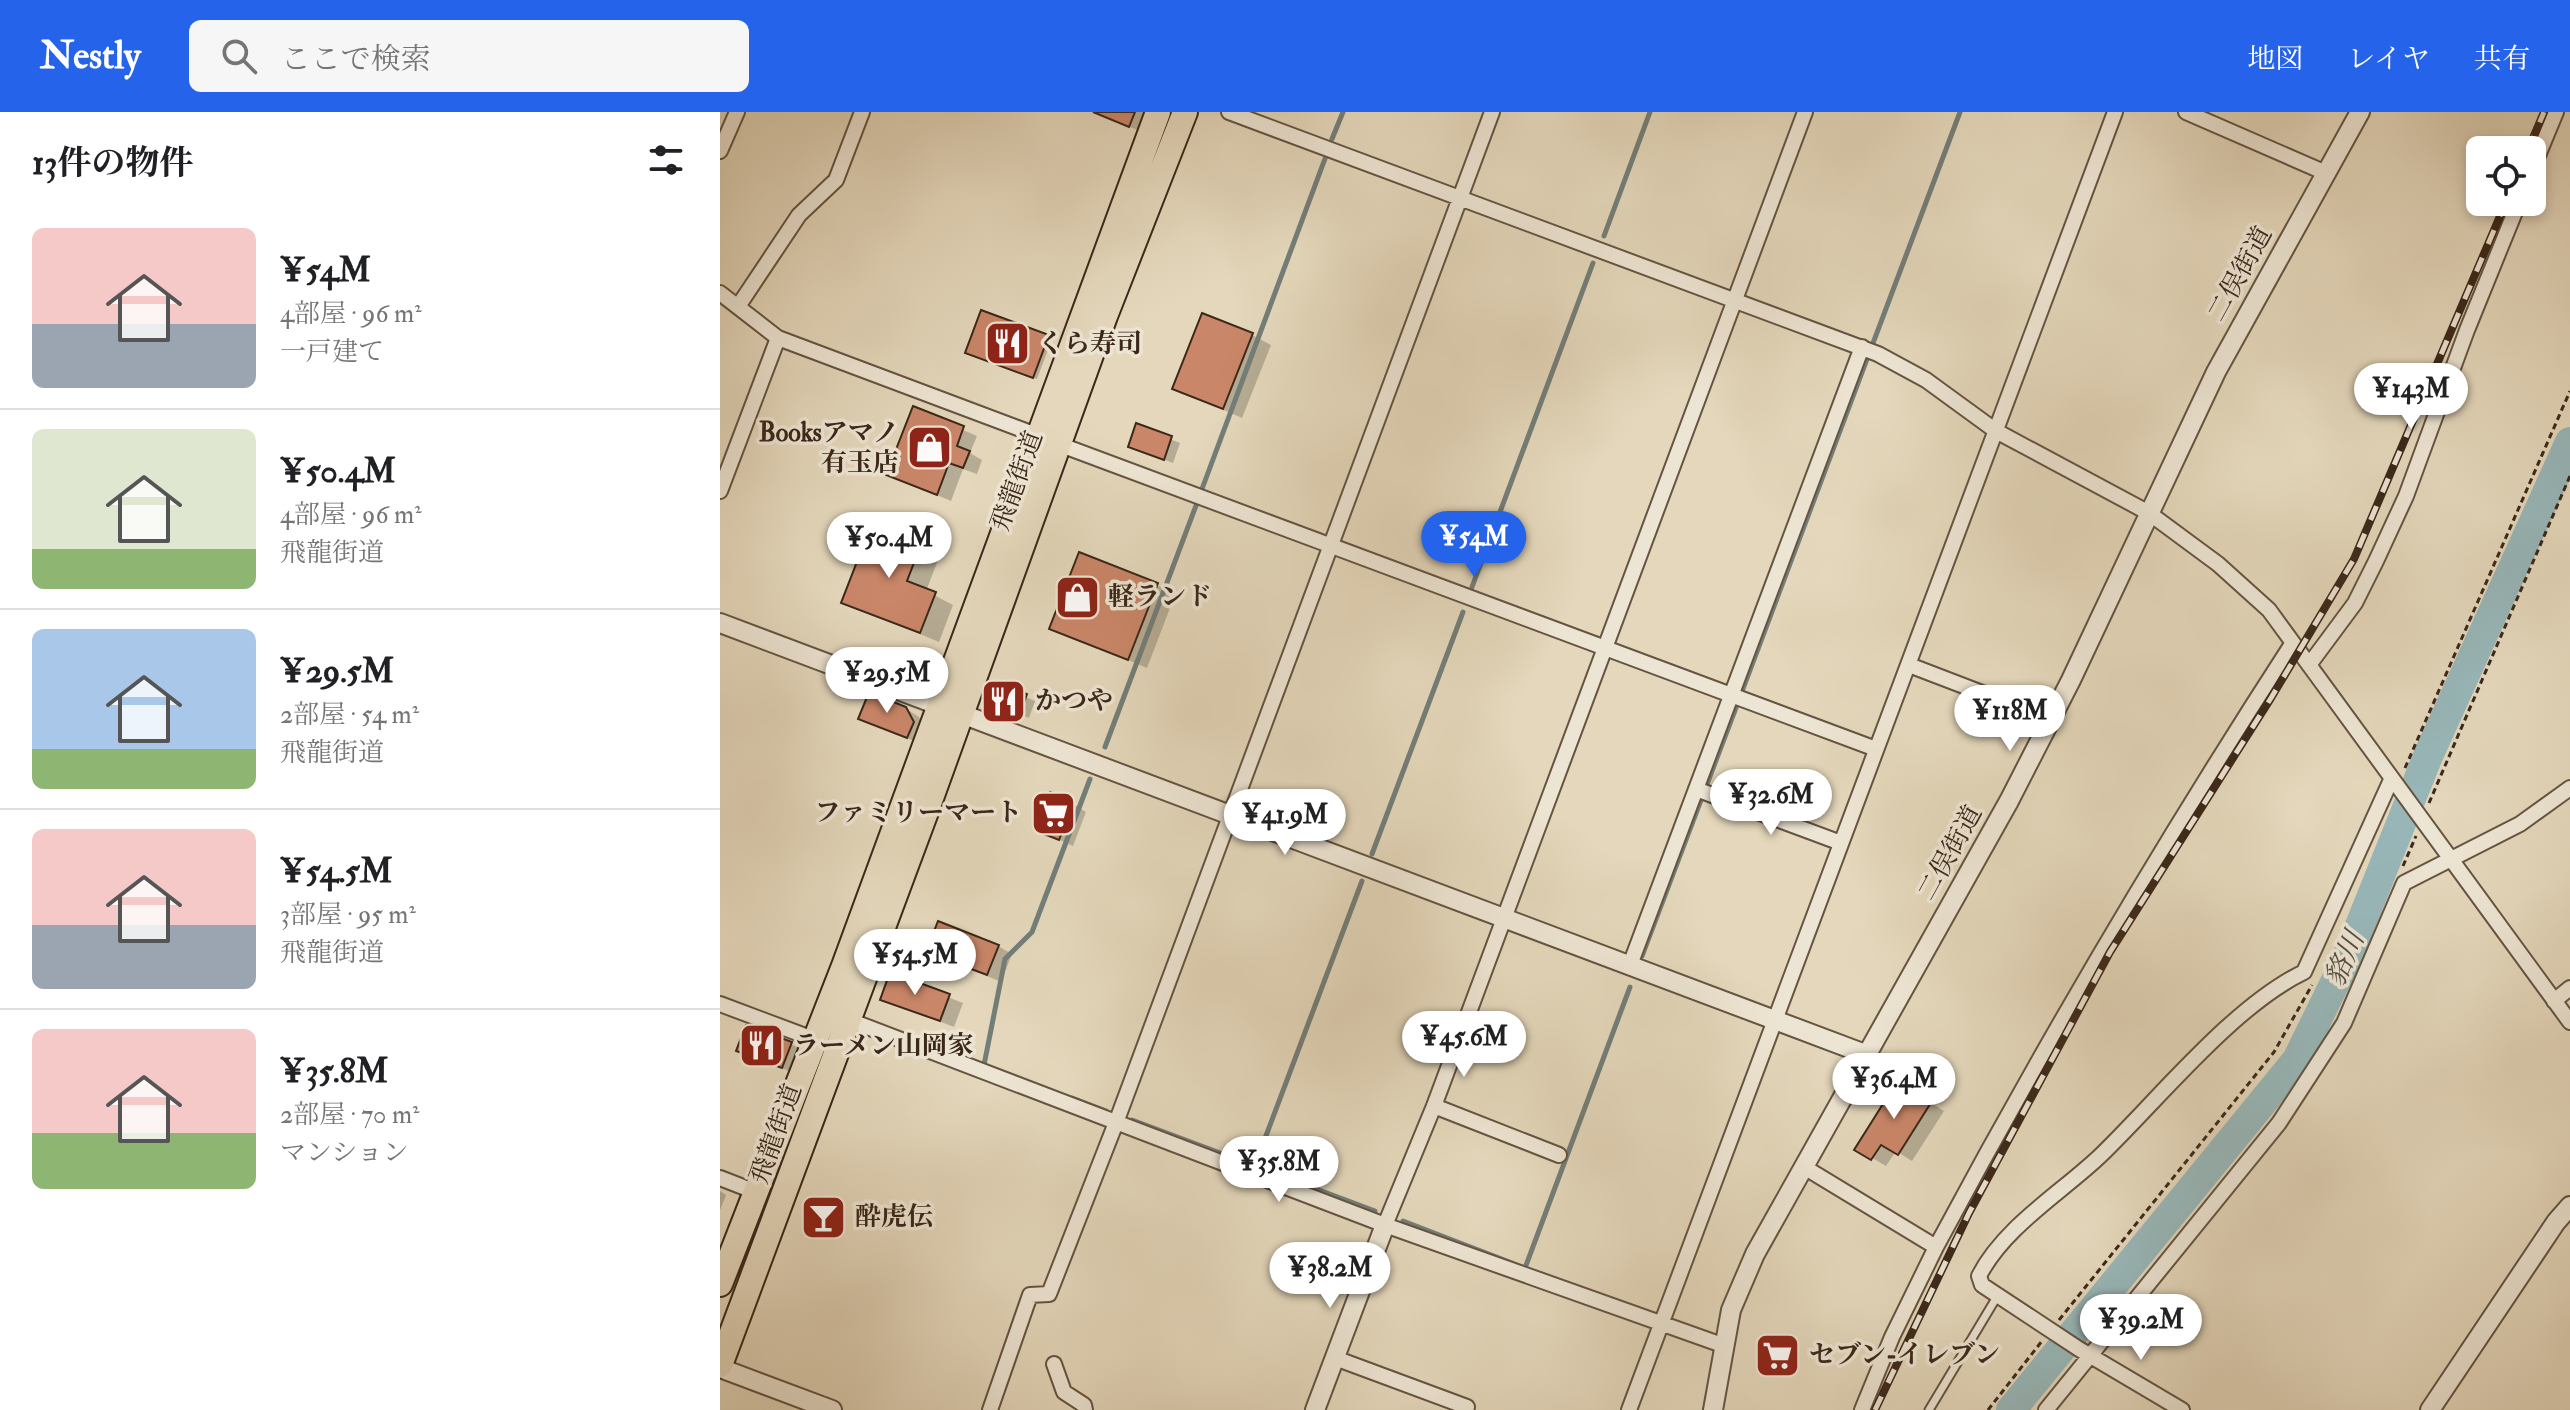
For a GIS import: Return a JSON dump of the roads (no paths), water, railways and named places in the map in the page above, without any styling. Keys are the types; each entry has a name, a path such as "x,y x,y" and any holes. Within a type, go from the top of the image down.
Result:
{"highway":[{"name":"飛龍街道","path":"720,1284 950,710 1050,440 1158,112"},
{"name":"飛龍街道","path":"1050,440 1105,316 1185,112"},
{"name":"飛龍街道","path":"720,1367 849,1020 950,710"}],"street":[{"path":"720,151 737,112"},
{"path":"739,305 799,215 836,180 862,112"},
{"path":"1229,112 1878,354 1926,380 1996,431 2149,513 2249,590 2269,610 2570,1022"},
{"path":"990,1410 1030,1295 1049,1294 1117,1120 1492,112"},
{"path":"1315,1410 1434,1106 1602,648 1805,112"},
{"path":"1629,1410 2115,112"},
{"path":"2186,112 2326,173"},
{"name":"二俣街道","path":"1713,1410 1731,1310 1755,1254 1865,1054 1943,921 2050,719 2216,372 2360,112"},
{"path":"2546,136 2556,112"},
{"path":"2309,665 2355,603 2388,535 2513,216"},
{"path":"720,293 778,338 1876,749"},
{"path":"720,491 778,338"},
{"path":"1630,965 1863,348"},
{"path":"720,623 1865,1054"},
{"path":"1862,1410 1892,1337 1936,1247 2023,1084 2292,644"},
{"path":"1909,665 2050,719"},
{"path":"2182,1410 2053,1332 1982,1285 1979,1276 1985,1263 2272,987 2304,972 2391,780"},
{"path":"2046,1410 2085,1351 2279,1123 2344,1023 2404,883 2520,824 2570,788"},
{"path":"1696,789 1841,843"},
{"path":"2554,1001 2570,988"},
{"path":"720,1004 816,1040"},
{"path":"849,1020 1385,1225 1725,1346"},
{"path":"1434,1106 1559,1155"},
{"path":"1804,1167 1936,1247"},
{"path":"720,1178 756,1192"},
{"path":"2430,1410 2556,1222 2570,1206"},
{"path":"1335,1358 1467,1407"},
{"path":"1054,1364 1064,1392 1084,1405 1085,1410"},
{"path":"720,1367 832,1410"}],"lane":[{"path":"1929,1410 1999,1294"}],"waterway":[{"path":"1332,139 1343,112"},
{"path":"1604,236 1650,112"},
{"path":"1741,694 1960,112"},
{"path":"1202,489 1326,156"},
{"path":"1472,587 1593,263"},
{"name":"貉川","path":"2011,1410 2297,1060 2347,958 2428,756 2570,442"},
{"path":"1105,747 1197,503"},
{"path":"1372,854 1463,612"},
{"path":"1642,956 1737,705"},
{"path":"988,1067 984,1065 1005,959 1032,932 1090,779"},
{"path":"1255,1165 1362,881"},
{"path":"1403,1221 1525,1268 1630,987"},
{"path":"1072,1098 1106,1111"},
{"path":"1132,1120 1375,1211"}],"railway":[{"path":"2534,136 2544,112"},
{"path":"1875,1410 1969,1213 2110,952 2271,698 2354,559 2500,216"}],"place":[{"name":"くら寿司","path":"1007,344"},
{"name":"Booksアマノ 有玉店","path":"930,448"},
{"name":"軽ランド","path":"1077,597"},
{"name":"かつや","path":"1004,701"},
{"name":"ファミリーマート","path":"1053,813"},
{"name":"ラーメン山岡家","path":"762,1046"},
{"name":"酔虎伝","path":"824,1217"},
{"name":"セブン-イレブン","path":"1778,1355"}]}
